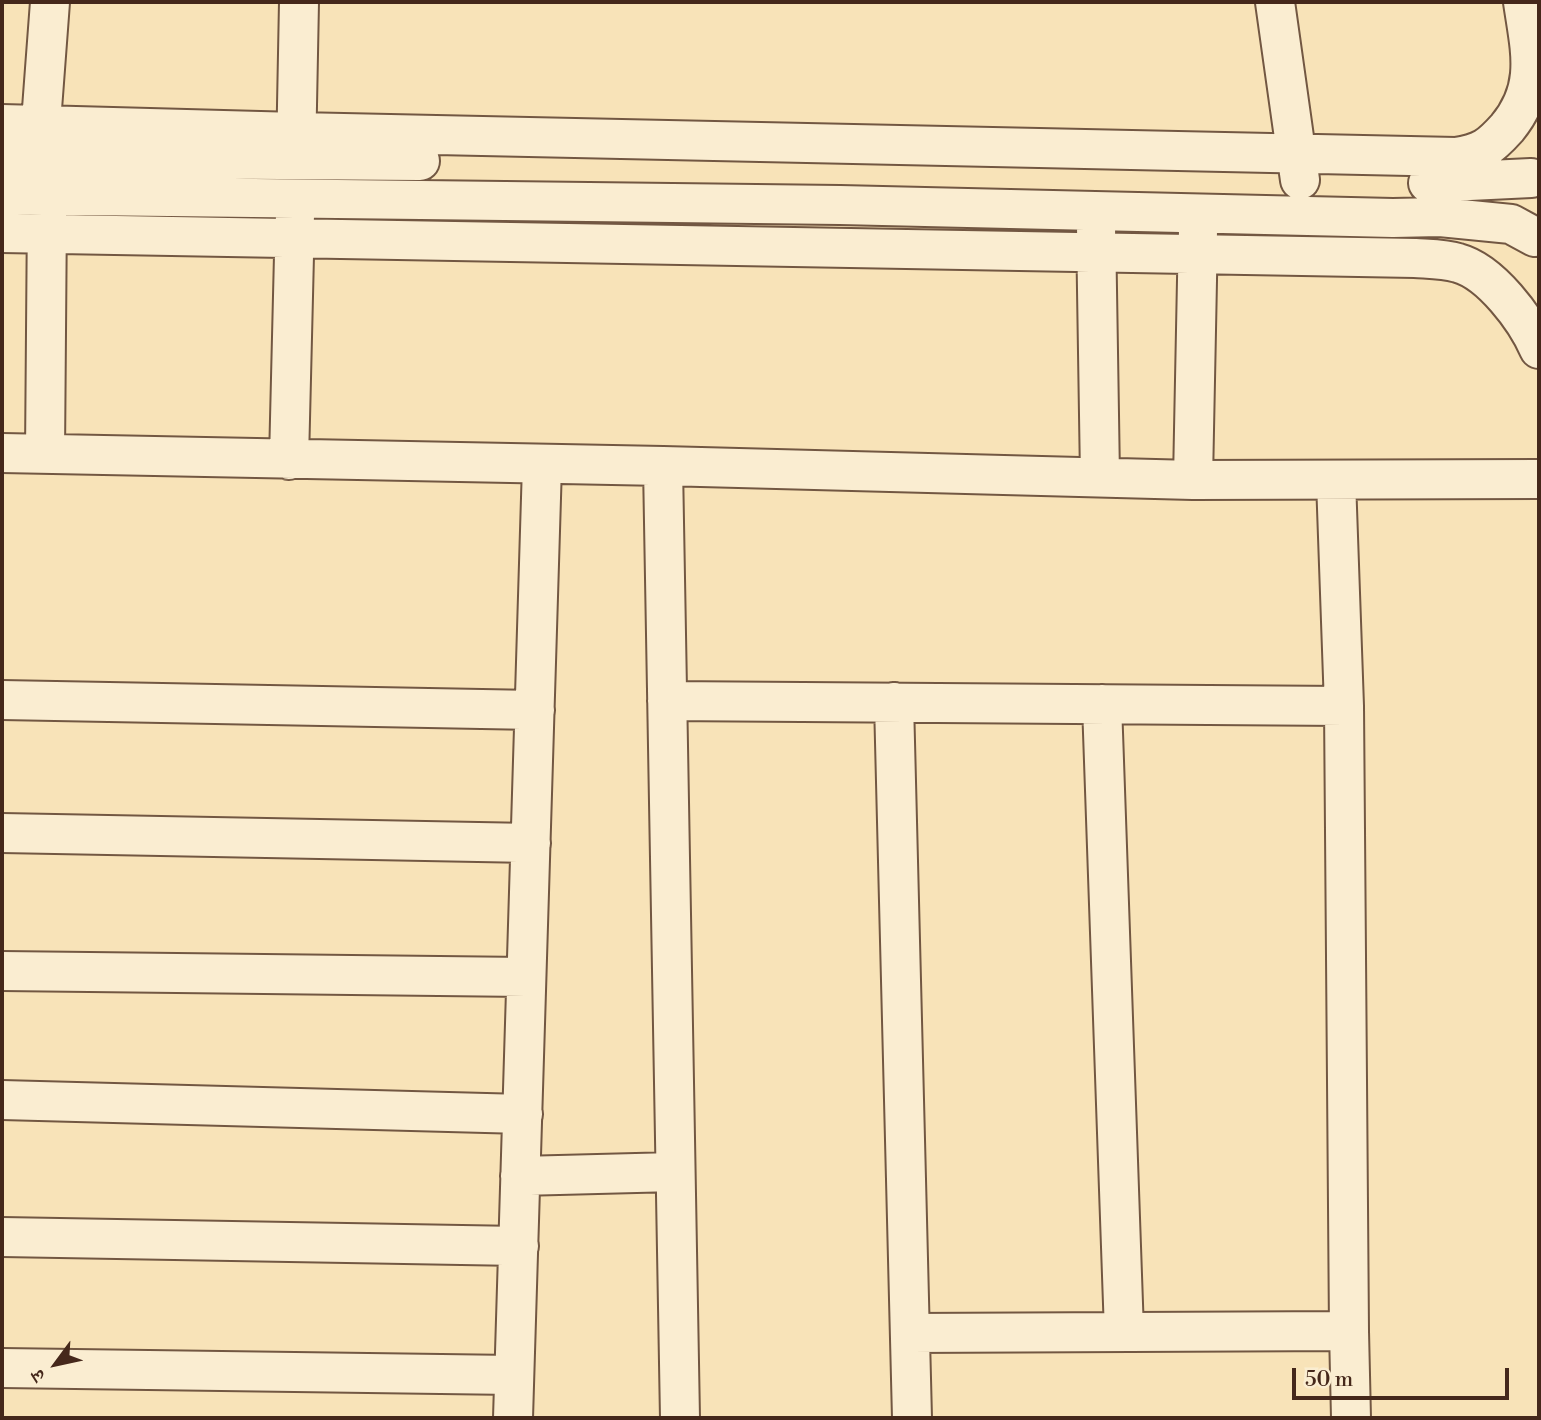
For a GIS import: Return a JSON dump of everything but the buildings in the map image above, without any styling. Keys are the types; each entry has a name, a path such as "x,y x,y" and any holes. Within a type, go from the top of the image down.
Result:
{"street":[{"path":"27,147 50,2"},
{"path":"289,460 299,2"},
{"path":"1275,2 1298,167"},
{"path":"2,124 27,147 296,146 1298,167 1457,157 1476,154 1491,145 1518,114 1530,85 1531,55 1523,2"},
{"path":"1298,167 1444,183 1535,170 1528,208 1537,240"},
{"path":"2,195 840,205 1440,217 1511,224 1537,240"},
{"path":"45,454 47,197"},
{"path":"1096,211 1100,477"},
{"path":"1193,480 1199,214"},
{"path":"2,233 1415,258 1459,262 1483,276 1514,308 1539,349"},
{"path":"2,453 1193,480 1539,479"},
{"path":"513,1418 542,465"},
{"path":"663,466 680,1418"},
{"path":"1336,480 1344,706 1352,1418"},
{"path":"2,700 535,710"},
{"path":"667,701 1344,706"},
{"path":"894,702 912,1418"},
{"path":"1102,704 1124,1332"},
{"path":"2,833 530,844"},
{"path":"2,971 526,977"},
{"path":"2,1100 523,1114"},
{"path":"520,1176 675,1172"},
{"path":"2,1237 519,1246"},
{"path":"910,1333 1349,1331"},
{"path":"2,1368 514,1376"}]}
